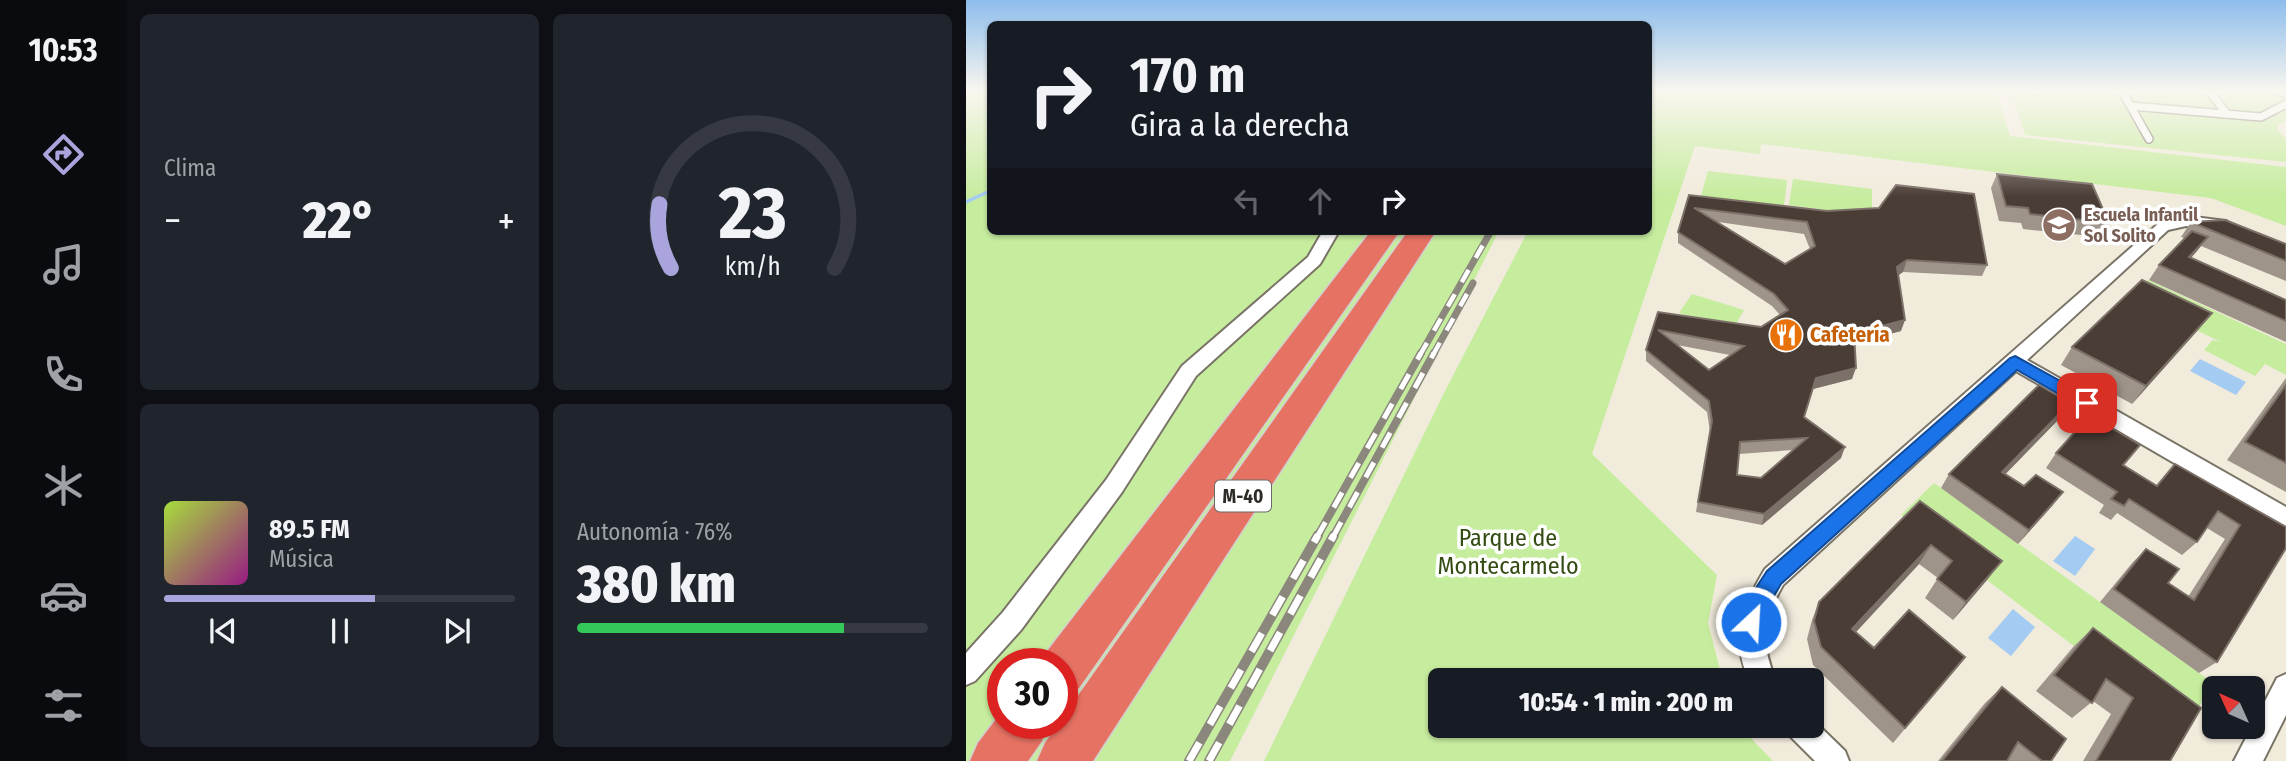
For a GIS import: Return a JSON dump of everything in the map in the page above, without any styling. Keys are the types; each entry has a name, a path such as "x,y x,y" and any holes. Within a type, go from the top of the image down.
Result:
{"highway":[{"name":"M-40","path":"1078,649 1383,235"},
{"name":"M-40","path":"1063,761 1419,235"},
{"path":"996,761 1012,739"}],"street":[{"path":"1759,668 1751,644 1751,622 1759,601 1774,577 2163,227 2196,221 2245,232"},
{"path":"966,671 1012,621 1114,486 1189,371 1314,260 1329,235"},
{"path":"2015,362 2286,518"},
{"path":"2248,761 2286,687"},
{"path":"1812,738 1835,761"}],"lane":[{"path":"2142,127 2149,139"}],"green space":[{"path":"966,127 987,127 987,235 1497,235 1230,761 966,761"},
{"name":"Parque de Montecarmelo","path":"1652,127 2007,127 2010,136 2286,167 2286,226 2211,198 1761,144 1760,154 1695,146 1592,454 1717,575 1708,623 1720,668 1428,668 1428,738 1751,738 1773,761 1264,761 1444,393 1526,235 1652,235"},
{"path":"2022,127 2278,127 2277,130 2286,139 2286,162 2025,135"},
{"path":"1708,171 1787,180 1784,206 1701,196"},
{"path":"1793,179 1872,189 1872,216 1789,205"},
{"path":"2148,280 2286,344 2286,375 2265,364 2255,376 2204,350 2213,340 2221,342 2130,298"},
{"path":"1692,294 1744,310 1732,331 1679,313"},
{"path":"1934,483 2203,676 2202,701 2185,730 1901,515"}],"water":[{"path":"2200,359 2246,382 2236,395 2190,371"},
{"path":"2075,536 2095,549 2075,576 2053,561"},
{"path":"2013,609 2035,627 2011,656 1988,638"}],"building":[{"path":"1997,174 2092,184 2109,223 2030,214 2028,208 2006,206"},
{"path":"1896,185 1974,194 1987,265 1907,260 1897,267 1905,320 1854,333 1856,368 1816,378 1804,417 1845,447 1764,514 1698,502 1712,421 1709,401 1646,350 1658,312 1761,327 1788,310 1774,294 1678,232 1689,195 1827,211 1879,208","holes":["1694,208 1807,222 1815,246 1785,264","1658,330 1744,346 1709,370","1807,438 1761,478 1737,475 1740,442"]},
{"path":"2225,220 2286,244 2286,261 2191,222"},
{"path":"2192,231 2208,237 2189,257 2286,300 2286,321 2159,265"},
{"path":"2142,280 2212,313 2146,386 2072,347"},
{"path":"2039,385 2070,403 2002,472 2024,486 2036,475 2063,492 2029,530 1949,474"},
{"path":"2286,385 2286,463 2245,442"},
{"path":"2090,415 2140,445 2123,465 2157,486 2175,464 2286,527 2286,548 2217,662 2114,589 2146,549 2179,569 2168,583 2194,600 2240,525 2218,511 2197,542 2129,499 2124,506 2111,499 2117,492 2056,453"},
{"path":"1920,501 2002,561 1966,602 1937,579 1952,561 1931,545 1852,629 1874,648 1909,610 1965,657 1905,728 1821,647 1814,621 1819,602"},
{"path":"2093,628 2201,708 2170,761 2096,761 2133,698 2106,679 2092,703 2054,675"},
{"path":"2002,687 2066,739 2051,761 2042,761 2018,742 2007,761 1942,761"}],"waterway":[{"path":"966,202 987,192"}],"railway":[{"path":"1420,355 1489,235"},
{"path":"1433,355 1473,283"},
{"path":"1317,537 1421,353"},
{"path":"1333,537 1434,353"},
{"path":"1189,761 1318,535"},
{"path":"1209,761 1334,535"}],"place":[{"name":"Escuela Infantil Sol Solito","path":"2059,225"},
{"name":"Cafetería","path":"1786,335"}],"route":[{"path":"1751,622 1759,601 1774,577 2015,362 2087,403"}]}
